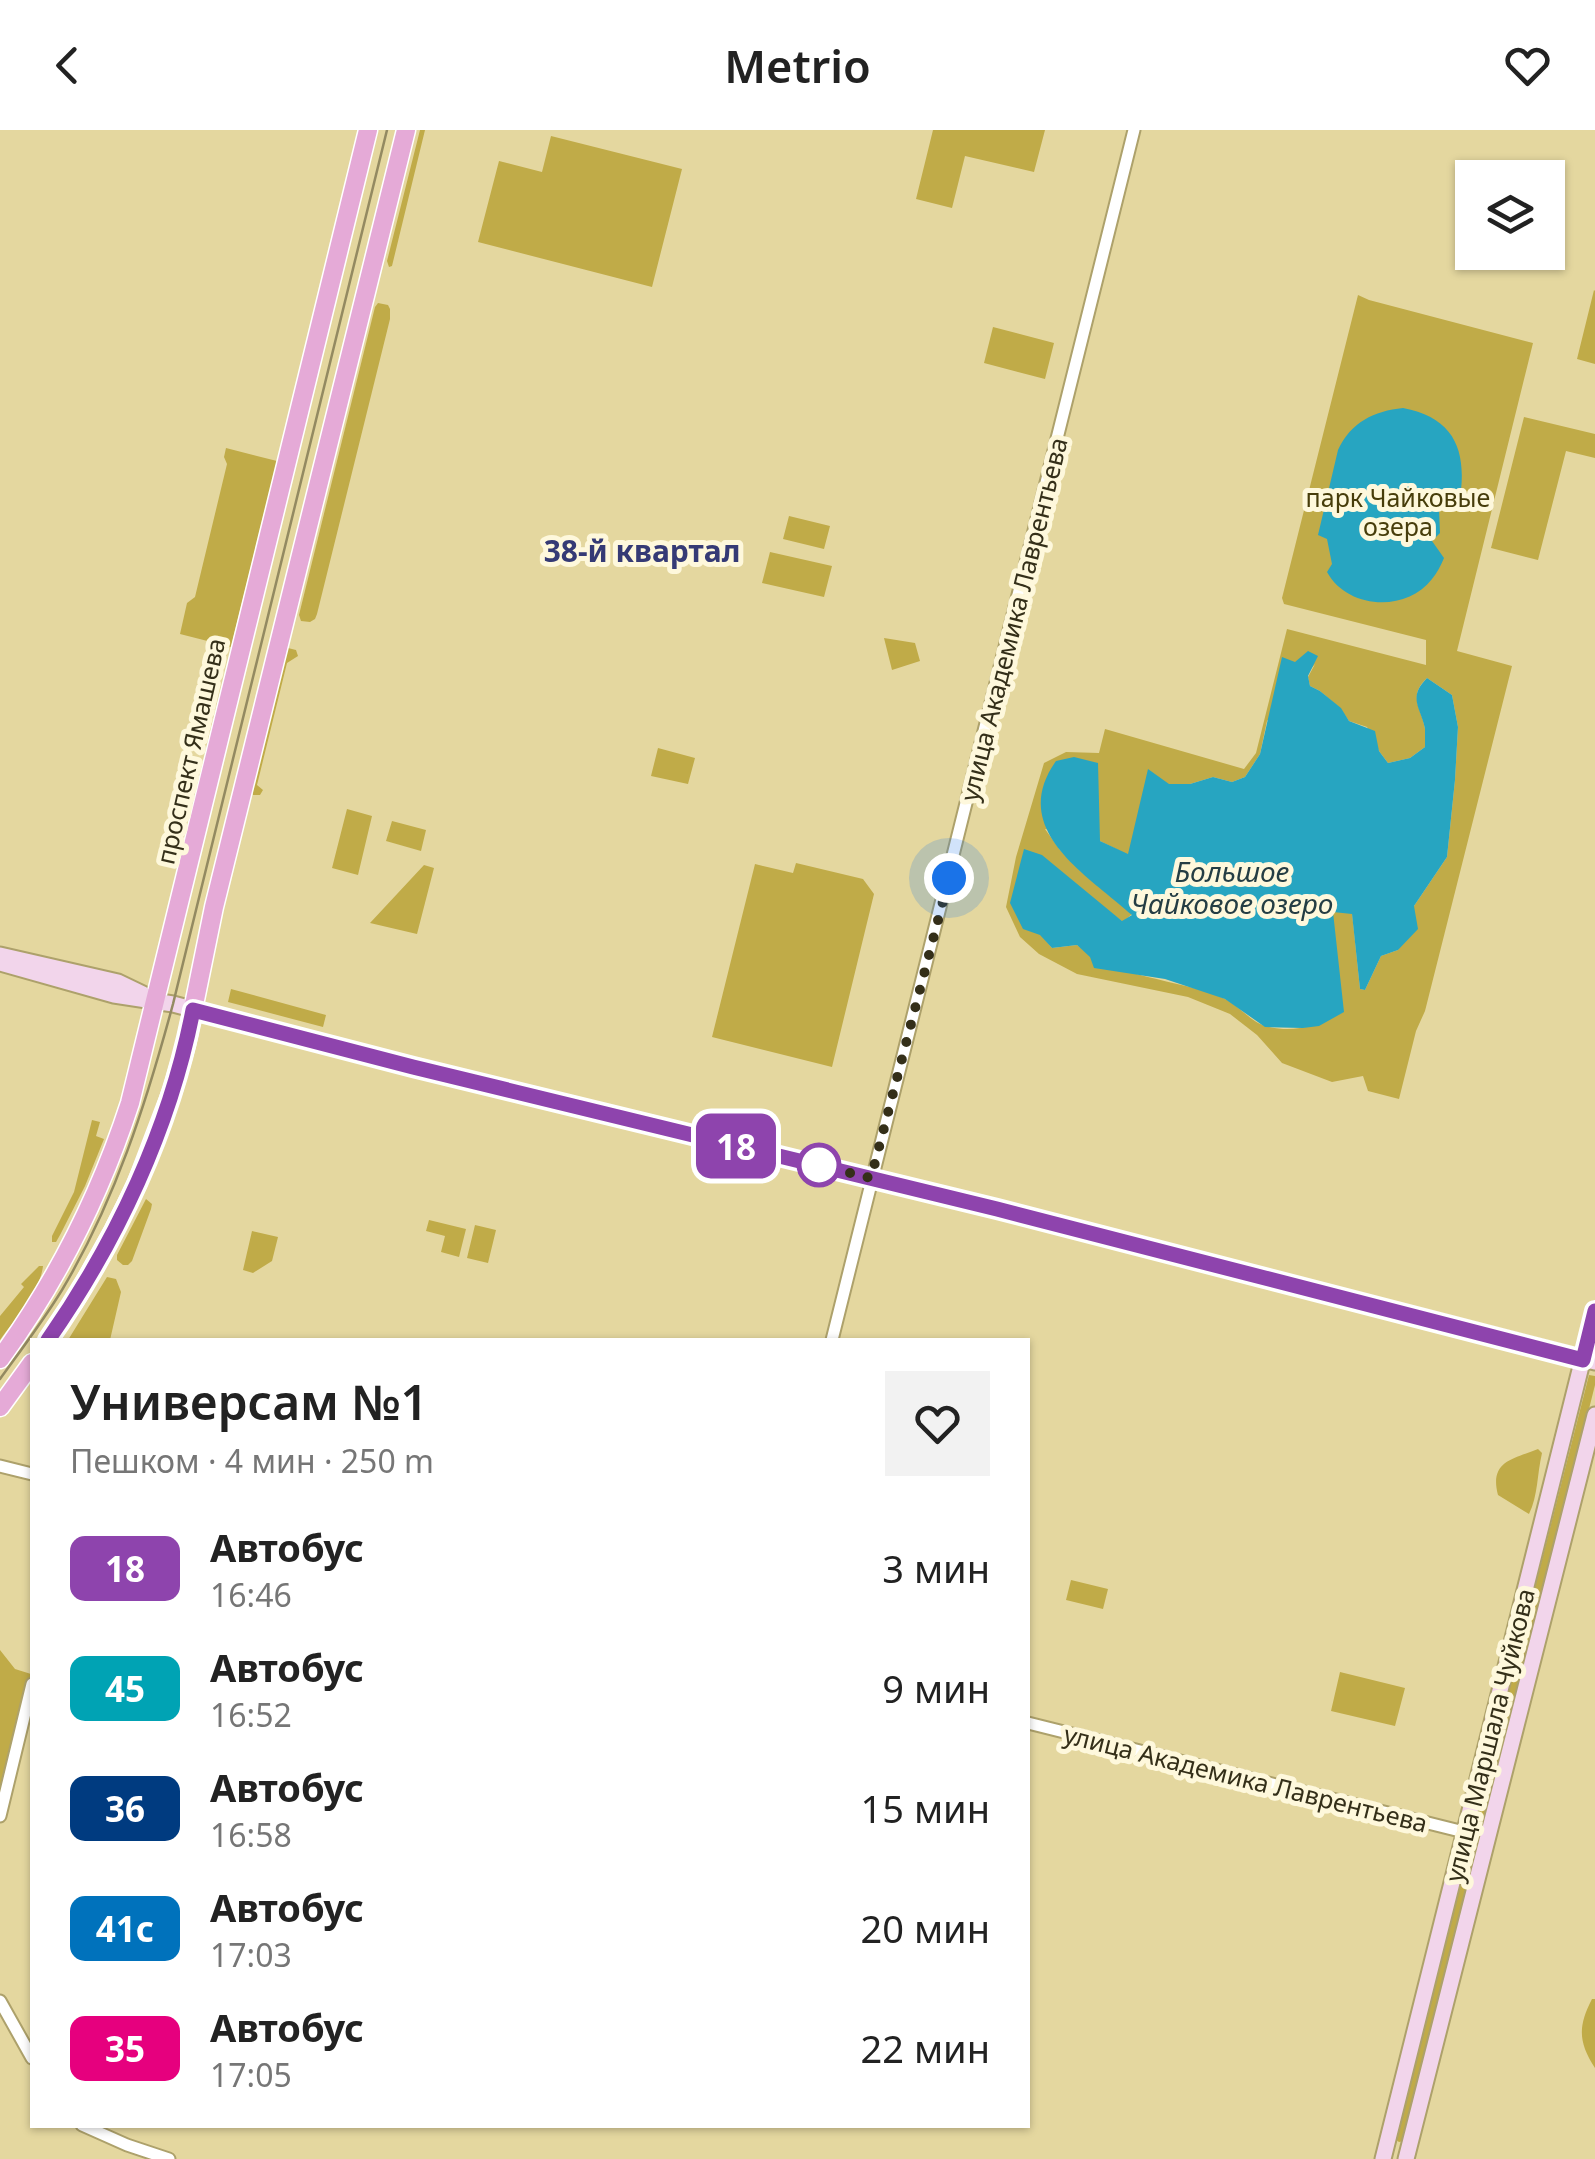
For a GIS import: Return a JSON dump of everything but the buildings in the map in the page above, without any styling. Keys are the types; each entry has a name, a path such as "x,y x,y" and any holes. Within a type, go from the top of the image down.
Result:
{"main road":[{"name":"проспект Ямашева","path":"0,1359 36,1308 94,1200 130,1103 368,130"},
{"path":"49,1338 98,1262 136,1186 169,1102 406,130"},
{"path":"0,1407 30,1365"}],"street":[{"name":"улица Академика Лаврентьева","path":"832,1338 1134,130"},
{"path":"0,955 118,982 155,1000"},
{"path":"0,963 114,995 155,1000 1589,1361"},
{"name":"улица Маршала Чуйкова","path":"1385,2152 1464,1832 1589,1361 1595,1310"},
{"name":"улица Маршала Чуйкова","path":"1407,2154 1595,1415"},
{"path":"0,1466 30,1474"},
{"path":"0,1816 30,1692"},
{"name":"улица Академика Лаврентьева","path":"1030,1724 1464,1832"},
{"path":"1464,1832 1487,1837"},
{"path":"0,2002 30,2054"},
{"path":"88,2128 126,2146 168,2159"},
{"path":"1385,2152 1407,2154"}],"green space":[{"path":"420,130 425,130 389,267 387,261"},
{"path":"933,130 1045,130 1034,172 965,156 952,208 916,199"},
{"path":"551,136 682,169 652,287 478,242 499,161 542,172"},
{"path":"1595,291 1595,364 1577,359"},
{"name":"парк Чайковые озера","path":"1358,295 1533,343 1457,651 1512,666 1399,1099 1368,1091 1363,1076 1332,1082 1282,1063 1257,1035 1230,1014 1188,997 1077,974 1039,954 1020,937 1006,907 1016,857 1044,763 1066,752 1099,753 1105,729 1244,769 1256,753 1287,629 1426,665 1426,640 1284,604 1282,598","holes":["1315,664 1308,677 1310,686 1340,708 1349,721 1367,727 1388,763 1410,758 1425,747 1417,697 1427,678 1452,695 1458,727 1447,857 1414,906 1398,950 1381,956 1365,990 1360,989 1352,913 1332,911 1343,1012 1298,1028 1263,1025 1223,998 1110,965 1077,945 1052,948 1041,935 1081,890 1123,922 1132,914 1060,850 1045,829 1100,841 1128,855 1169,784 1190,784 1213,777 1232,782 1245,777 1260,754 1267,721"]},
{"path":"378,303 388,305 390,319 317,614 310,622 301,621 299,615"},
{"path":"993,327 1054,343 1045,379 984,363"},
{"path":"1524,417 1595,434 1595,458 1566,451 1538,560 1491,548"},
{"path":"226,448 277,461 231,647 180,634 187,603 195,597 227,464"},
{"path":"789,516 830,526 824,549 783,539"},
{"path":"770,552 832,566 824,597 762,583"},
{"path":"884,638 915,643 920,661 892,670"},
{"path":"288,648 296,650 298,656 287,663 257,785 263,790 260,795 253,795 252,790"},
{"path":"658,748 695,758 688,784 651,776"},
{"path":"347,809 372,816 358,875 332,868"},
{"path":"392,821 426,830 421,851 386,841"},
{"path":"796,863 863,879 874,894 832,1067 712,1037 755,864 793,873"},
{"path":"424,865 434,868 417,934 370,923"},
{"path":"231,989 326,1015 323,1027 228,1002"},
{"path":"92,1120 100,1122 96,1136 104,1139 85,1186 56,1242 52,1242 74,1192"},
{"path":"146,1199 152,1204 151,1209 132,1261 123,1265 117,1255"},
{"path":"429,1220 466,1229 459,1257 441,1252 445,1236 426,1231"},
{"path":"475,1225 496,1230 488,1263 467,1258"},
{"path":"252,1231 278,1237 272,1261 253,1273 243,1270"},
{"path":"43,1266 41,1276 32,1295 0,1340 0,1316 24,1287 21,1284"},
{"path":"107,1277 116,1279 121,1292 110,1338 69,1338"},
{"path":"1589,1375 1595,1376 1595,1385 1485,1824 1475,1822"},
{"path":"1538,1449 1542,1453 1529,1514 1498,1495 1497,1475 1505,1463"},
{"path":"1071,1580 1108,1589 1103,1609 1066,1600"},
{"path":"0,1650 15,1669 30,1674 30,1678 0,1795"},
{"path":"1340,1672 1405,1688 1395,1726 1331,1711"},
{"path":"1468,1851 1476,1852 1404,2141 1399,2142 1395,2139"},
{"path":"1595,1999 1595,2068 1582,2034"}],"water":[{"path":"1403,408 1436,420 1455,441 1462,469 1459,504 1439,509 1440,533 1432,541 1444,558 1432,579 1407,597 1377,602 1348,593 1336,584 1327,572 1332,564 1327,539 1318,535 1343,440 1364,420"},
{"name":"Большое Чайковое озеро","path":"1308,651 1318,656 1308,676 1310,686 1341,708 1349,721 1375,731 1379,751 1388,763 1410,758 1425,747 1417,697 1427,678 1452,695 1458,727 1447,857 1414,906 1418,929 1398,950 1381,956 1365,990 1360,989 1352,914 1333,912 1344,1012 1319,1026 1265,1027 1225,999 1165,979 1094,968 1090,957 1077,945 1052,948 1040,935 1023,929 1010,903 1024,849 1042,855 1122,921 1132,915 1076,867 1047,830 1041,809 1043,786 1056,761 1074,757 1098,763 1100,841 1128,854 1148,769 1169,784 1190,784 1213,777 1232,782 1245,777 1260,754 1282,657 1295,662"}],"tram line":[{"path":"0,1379 81,1256 113,1187 152,1078 387,130"}],"bus line":[{"name":"18","path":"49,1338 98,1262 136,1186 169,1102 193,1010 997,1209 1583,1360 1595,1311"}],"district":[{"name":"38-й квартал","path":"642,550"}],"route":[{"path":"819,1165 871,1178 949,878"}]}
